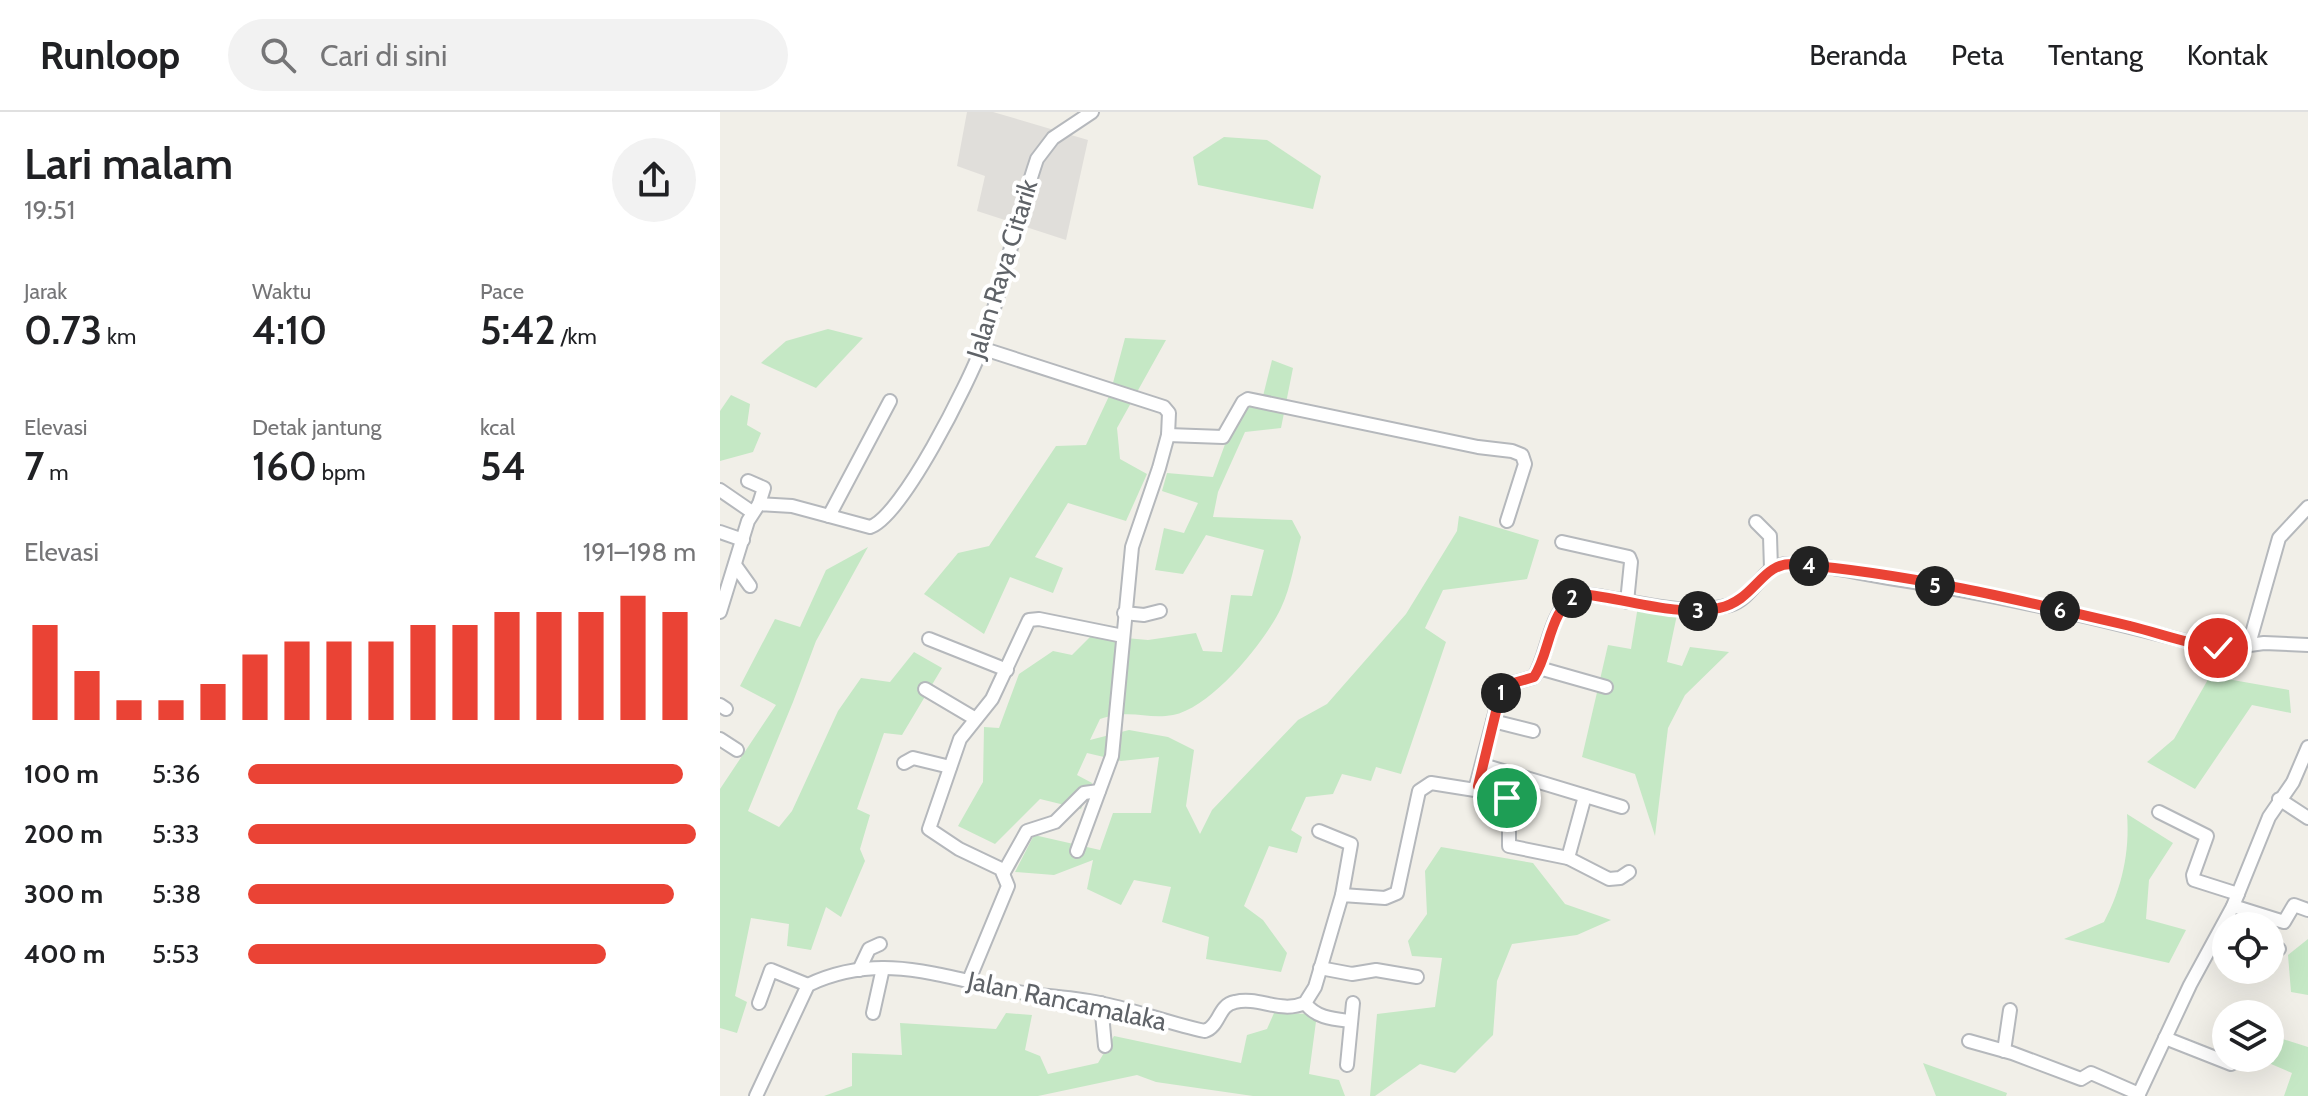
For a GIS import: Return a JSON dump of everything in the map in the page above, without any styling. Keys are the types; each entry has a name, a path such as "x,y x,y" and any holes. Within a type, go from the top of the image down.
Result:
{"street":[{"name":"Jalan Raya Citarik","path":"756,508 792,506 864,527 882,520 919,471 981,348 1037,159 1053,138 1092,112"},
{"path":"981,348 1164,407 1169,413 1168,435 1132,547 1112,756 1077,851"},
{"path":"1168,435 1223,437 1243,402 1248,399 1478,447 1512,451 1522,455 1525,464 1507,521"},
{"path":"829,516 890,401"},
{"path":"720,612 743,540 764,488 748,481"},
{"path":"720,490 756,508"},
{"path":"2249,644 2279,538 2308,507"},
{"path":"1756,522 1770,536 1771,569"},
{"path":"720,532 743,540"},
{"path":"1562,542 1629,557 1627,602"},
{"path":"1342,895 1385,898 1397,893 1422,786 1434,783 1470,791 1478,786 1504,688 1534,677 1556,622 1572,598 1585,594 1686,611 1720,607 1743,599 1771,569 1791,564 1914,582 2116,623 2208,647 2308,645"},
{"path":"735,565 750,586"},
{"path":"1124,613 1144,615 1160,611"},
{"path":"1004,872 930,832 929,825 960,739 992,699 1029,620 1039,619 1123,636"},
{"path":"929,639 1007,670"},
{"path":"1539,668 1606,687"},
{"path":"925,689 974,718"},
{"path":"1493,721 1533,731"},
{"path":"720,739 737,750"},
{"path":"2231,912 2279,799 2293,782 2308,747"},
{"path":"904,763 913,758 950,767"},
{"path":"1483,765 1622,807"},
{"path":"1478,786 1509,800 1509,846 1568,858 1609,879 1620,878 1629,872"},
{"path":"969,980 1008,886 1004,872 1027,831 1055,822 1084,793 1099,791"},
{"path":"1568,858 1585,796"},
{"path":"2279,799 2308,818"},
{"path":"2159,812 2207,836 2194,880 2284,922 2294,905 2308,910"},
{"path":"1319,831 1351,844 1342,895 1310,998 1305,1003 1311,1011 1321,1016 1350,1021"},
{"path":"859,970 869,949 880,944"},
{"path":"1969,1041 2081,1079 2091,1073 2139,1095 2190,985 2212,950"},
{"path":"873,1013 883,968"},
{"path":"1320,968 1352,974 1376,970 1417,977"},
{"name":"Jalan Rancamalaka","path":"808,985 859,970 918,969 1019,992 1101,1003 1205,1031 1213,1028 1222,1010 1232,1002 1246,1001 1277,1008 1305,1003"},
{"path":"756,1096 808,985 771,970 759,1003"},
{"path":"1101,1003 1105,1046"},
{"path":"1347,1065 1353,1003"},
{"path":"2004,1051 2010,1010"},
{"path":"2165,1038 2212,1057"}],"shaded area":[{"path":"967,112 993,112 1088,140 1066,240 977,211 985,176 957,166"}],"green space":[{"path":"1224,137 1267,140 1321,176 1313,209 1198,185 1193,157"},
{"path":"828,329 863,338 816,388 761,363 786,341"},
{"path":"1125,338 1166,340 1117,428 1120,459 1147,474 1126,521 1068,503 1035,557 1063,568 1053,593 1010,577 984,634 924,594 958,553 989,546 1056,446 1086,445 1110,394"},
{"path":"1272,360 1293,368 1281,428 1245,432 1218,492 1213,517 1292,520 1301,537 1281,608 1250,655 1204,700 1173,715 1121,714 1100,719 1090,740 1129,730 1168,737 1194,750 1186,806 1200,834 1212,810 1298,720 1327,704 1406,614 1457,531 1459,516 1539,540 1527,579 1443,590 1425,628 1446,642 1401,774 1376,767 1371,781 1342,774 1333,794 1306,797 1291,830 1302,837 1297,853 1269,846 1244,906 1263,920 1287,953 1281,972 1206,959 1209,937 1162,922 1171,887 1134,880 1121,905 1087,889 1093,860 1054,875 1015,872 1034,835 1100,850 1113,813 1151,813 1159,757 1121,761 1087,753 1077,775 1092,783 1081,809 1040,799 995,844 958,826 983,782 984,727 999,728 1019,674 1053,651 1072,655 1092,635 1148,640 1196,633 1203,651 1222,652 1231,595 1252,596 1264,550 1206,535 1183,574 1155,570 1164,528 1184,533 1198,503 1162,491 1167,473 1213,477 1239,406 1262,400"},
{"path":"731,395 750,404 747,425 761,433 753,452 720,461 720,411"},
{"path":"868,547 816,641 748,811 779,827 792,811 838,711 861,678 890,682 914,652 942,668 902,735 884,733 857,809 870,815 860,849 865,861 841,917 826,907 811,950 787,946 789,924 751,918 735,996 747,1002 737,1033 720,1028 720,789 776,705 740,686 775,619 800,627 826,570"},
{"path":"1638,606 1678,610 1667,662 1682,666 1690,647 1729,652 1685,695 1668,728 1655,836 1635,774 1582,757 1608,645 1631,649"},
{"path":"2210,676 2289,690 2291,713 2252,705 2195,789 2147,762 2174,739"},
{"path":"2127,814 2173,843 2149,880 2146,919 2186,930 2169,963 2064,939 2104,922 2123,870"},
{"path":"1441,847 1533,863 1565,904 1611,920 1577,935 1512,944 1497,981 1493,1035 1455,1073 1420,1064 1375,1096 1370,1096 1377,1014 1435,1007 1442,958 1412,956 1408,941 1427,914 1425,871"},
{"path":"2308,939 2308,995 2291,992 2288,955"},
{"path":"1006,1013 1032,1015 1025,1050 1040,1056 1048,1074 1098,1063 1114,1036 1241,1063 1247,1035 1267,1029 1274,1013 1317,1014 1309,1074 1339,1080 1345,1096 1253,1096 1156,1082 1137,1075 1038,1096 824,1096 852,1086 852,1053 902,1055 900,1023 996,1029"},
{"path":"2284,1039 2308,1047 2308,1096 2284,1096 2292,1073 2284,1070"},
{"path":"1923,1063 2007,1093 2006,1096 1936,1096"}],"route":[{"path":"1507,798 1478,786 1499,696 1510,684 1534,677 1556,622 1565,606 1580,594 1686,611 1706,610 1739,602 1771,569 1791,564 2017,601 2218,648"}]}
